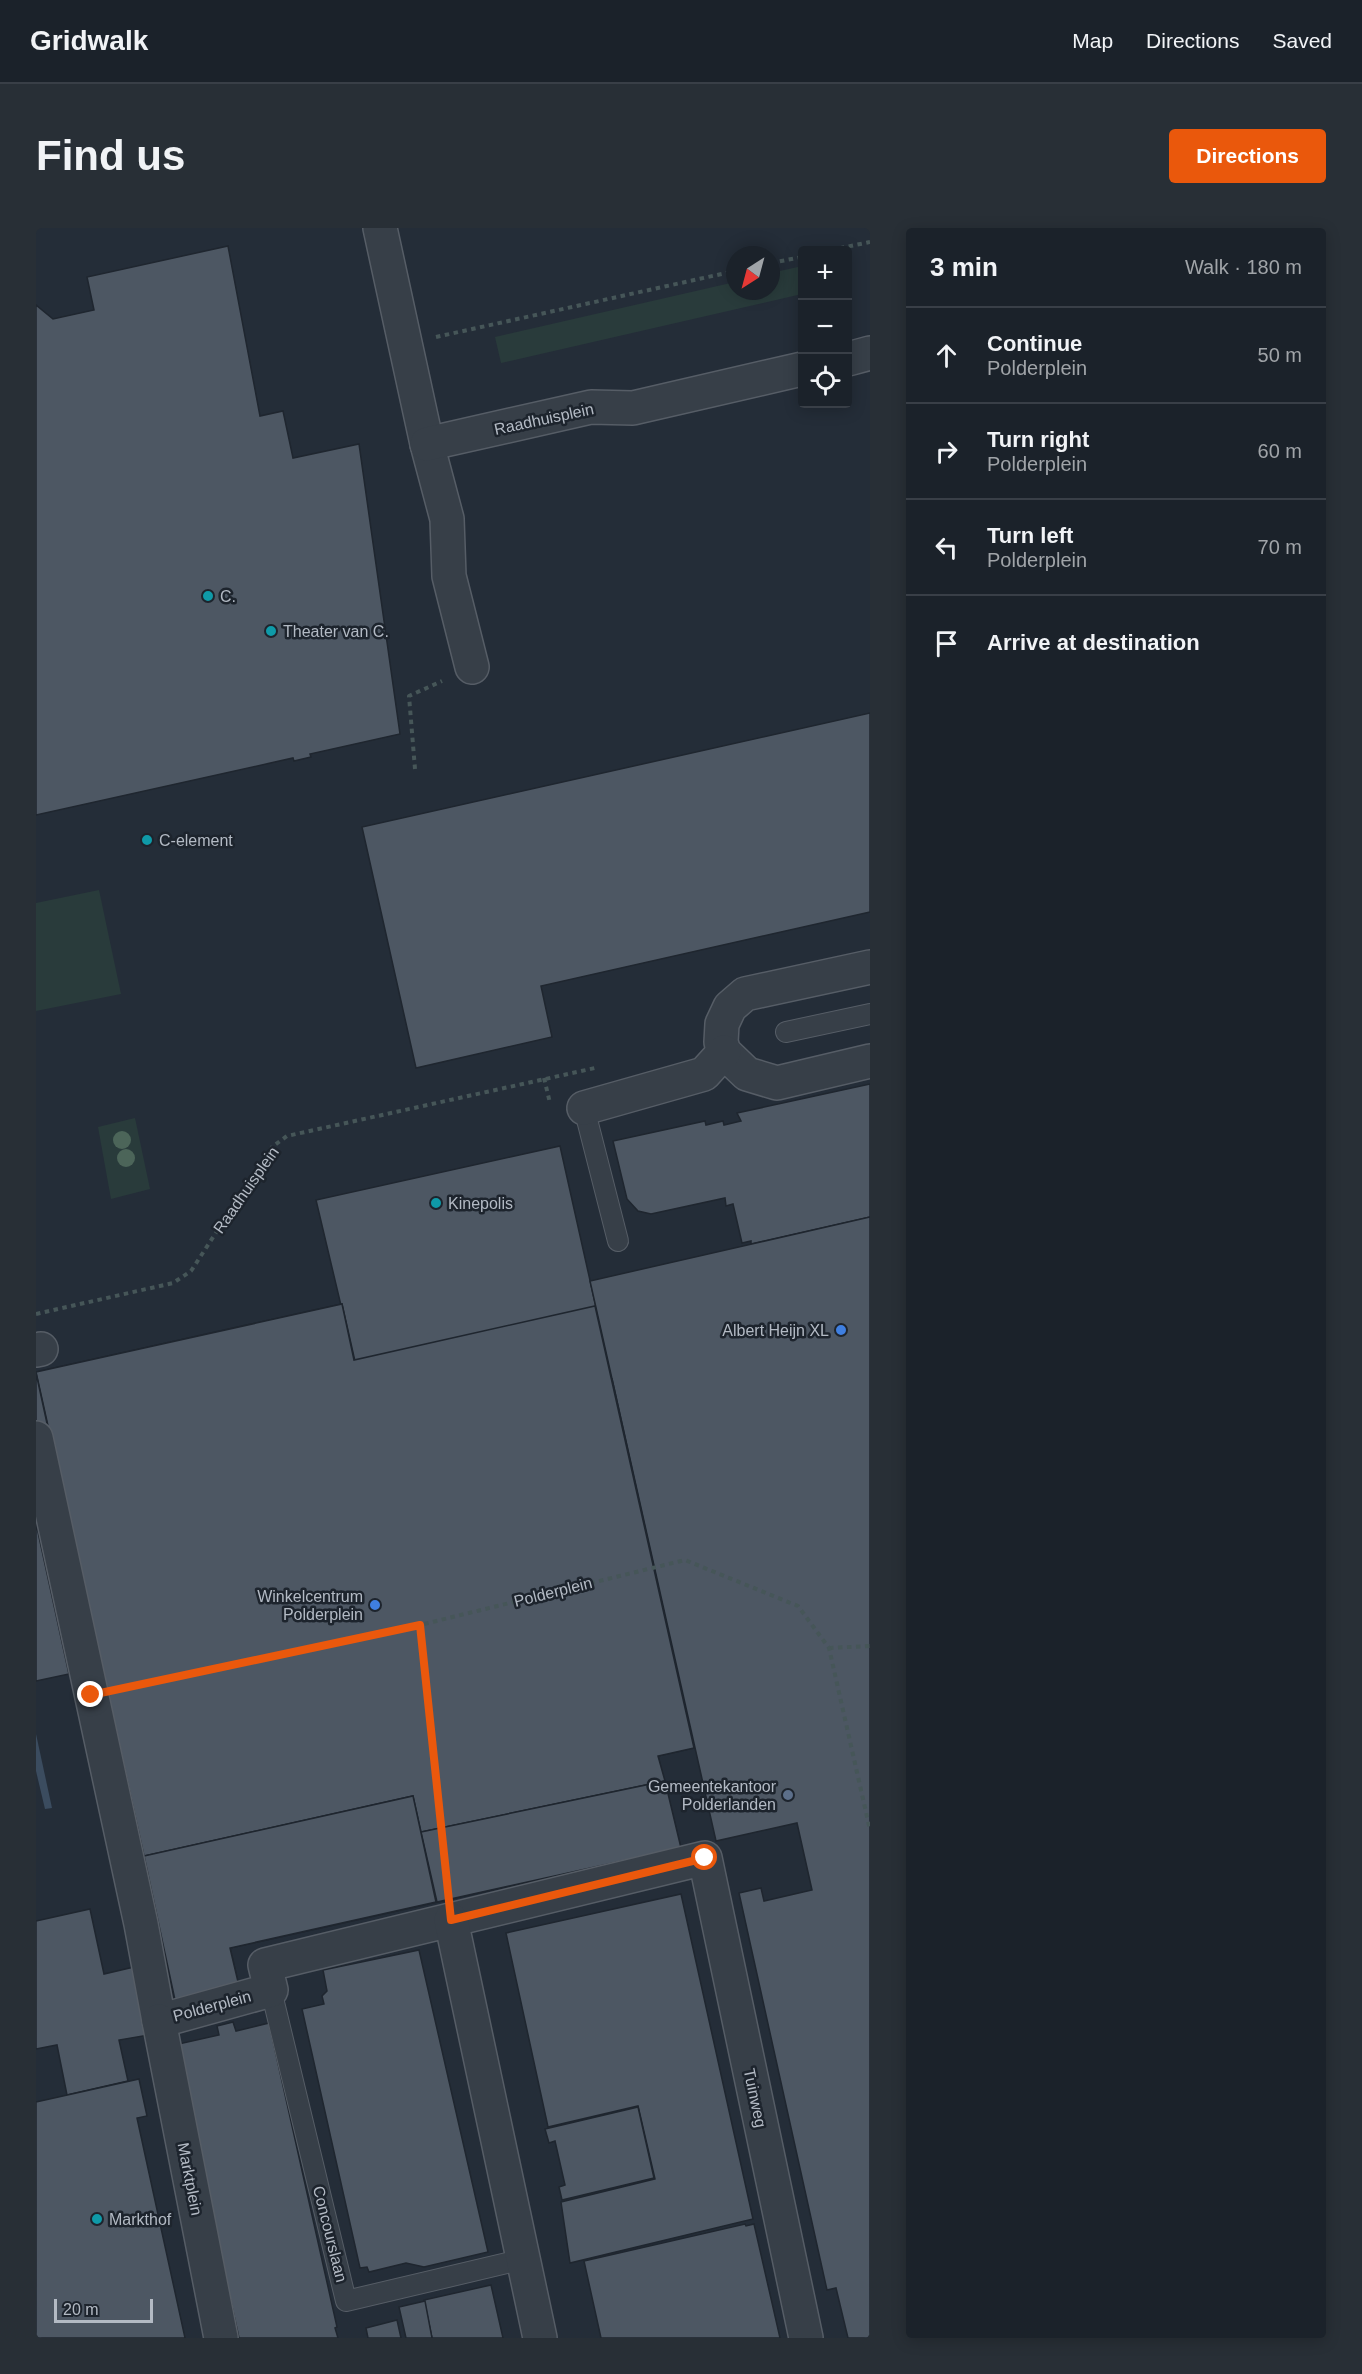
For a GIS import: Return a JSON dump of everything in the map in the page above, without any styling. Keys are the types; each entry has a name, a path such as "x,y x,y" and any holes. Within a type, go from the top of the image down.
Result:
{"street":[{"path":"380,228 427,444 447,519 449,576 472,667"},
{"path":"852,358 870,353"},
{"name":"Raadhuisplein","path":"427,444 591,407 633,408 798,370"},
{"path":"870,967 745,994 730,1007 722,1024 721,1042 724,1052 747,1074 777,1083 870,1061"},
{"path":"584,1108 704,1074 724,1052"},
{"name":"Polderplein","path":"36,1438 141,1924 159,2021 271,1990 265,1965 705,1858"},
{"name":"Tuinweg","path":"705,1858 806,2338"},
{"path":"451,1920 540,2338"},
{"name":"Marktplein","path":"159,2021 220,2338"}],"lane":[{"path":"786,1032 870,1014"},
{"path":"584,1108 618,1241"},
{"name":"Concourslaan","path":"271,1990 346,2301 524,2259"}],"path":[{"path":"852,246 870,243"},
{"path":"780,261 798,257"},
{"path":"406,345 726,273"},
{"path":"416,769 409,696 472,667"},
{"name":"Raadhuisplein","path":"36,1314 173,1283 182,1277 191,1270 272,1147 287,1137 544,1078"},
{"name":"Polderplein","path":"91,1695 420,1625 685,1560 798,1606 829,1648"},
{"path":"420,1625 451,1920"},
{"path":"870,1646 829,1648 870,1830"}],"shaded area":[{"path":"798,267 798,295 780,299 780,271"},
{"path":"726,284 726,300 776,300 501,363 495,337"},
{"path":"99,890 121,994 36,1011 36,903"},
{"path":"135,1118 150,1189 111,1199 98,1127"}],"water":[{"path":"36,1734 52,1808 45,1809 36,1771"}],"building":[{"name":"C.","path":"228,246 260,416 283,411 293,458 359,444 400,734 310,754 311,757 294,761 293,758 36,815 36,305 53,319 94,310 87,277"},
{"path":"870,713 870,912 541,986 552,1037 416,1068 362,827"},
{"path":"870,1084 870,1217 751,1244 751,1241 742,1243 733,1204 726,1206 725,1198 651,1214 638,1211 627,1199 613,1141 705,1121 706,1125 723,1121 724,1125 741,1121 737,1113"},
{"path":"560,1146 612,1379 371,1432 316,1200"},
{"path":"870,1217 870,2338 848,2338 836,2288 827,2290 739,1893 761,1888 764,1901 812,1890 797,1823 716,1841 590,1281"},
{"name":"Winkelcentrum Polderplein","path":"342,1304 371,1432 612,1379 694,1748 658,1756 681,1848 230,1948 239,1986 175,2000 36,1372"},
{"name":"Winkelcentrum Polderplein","path":"342,1304 354,1360 595,1306 694,1748 658,1756 665,1781 421,1832 413,1796 144,1856 36,1372"},
{"path":"36,1373 48,1428 36,1430"},
{"path":"36,1523 69,1674 36,1681"},
{"path":"665,1781 681,1848 437,1902 421,1832"},
{"path":"413,1796 436,1902 230,1948 239,1986 175,2000 144,1856"},
{"path":"681,1894 753,2219 570,2263 561,2202 655,2179 638,2106 548,2127 506,1933"},
{"path":"90,1909 104,1974 134,1967 149,2035 119,2040 128,2081 67,2095 57,2045 36,2049 36,1921"},
{"path":"419,1950 488,2252 424,2267 406,2263 369,2272 367,2267 360,2268 302,2009 324,2004 322,1996 327,1991 323,1970"},
{"path":"233,2022 236,2031 269,2023 338,2338 239,2338 174,2045 219,2035 217,2026"},
{"name":"Markthof","path":"139,2079 147,2116 137,2118 185,2338 36,2338 36,2102"},
{"path":"638,2107 654,2178 562,2200 559,2187 565,2185 555,2141 549,2143 545,2129"},
{"path":"745,2224 746,2226 754,2224 780,2338 601,2338 584,2261"},
{"path":"491,2285 503,2338 432,2338 424,2300"},
{"path":"425,2301 432,2338 406,2338 399,2307"},
{"path":"397,2320 401,2338 368,2338 366,2328"}],"place":[{"name":"C.","path":"208,596"},
{"name":"Theater van C.","path":"271,631"},
{"name":"C-element","path":"147,840"},
{"name":"Kinepolis","path":"436,1203"},
{"name":"Albert Heijn XL","path":"841,1330"},
{"name":"Winkelcentrum Polderplein","path":"375,1605"},
{"name":"Gemeentekantoor Polderlanden","path":"788,1795"},
{"name":"Markthof","path":"97,2219"}],"route":[{"path":"91,1695 420,1625 451,1920 705,1858"}]}
